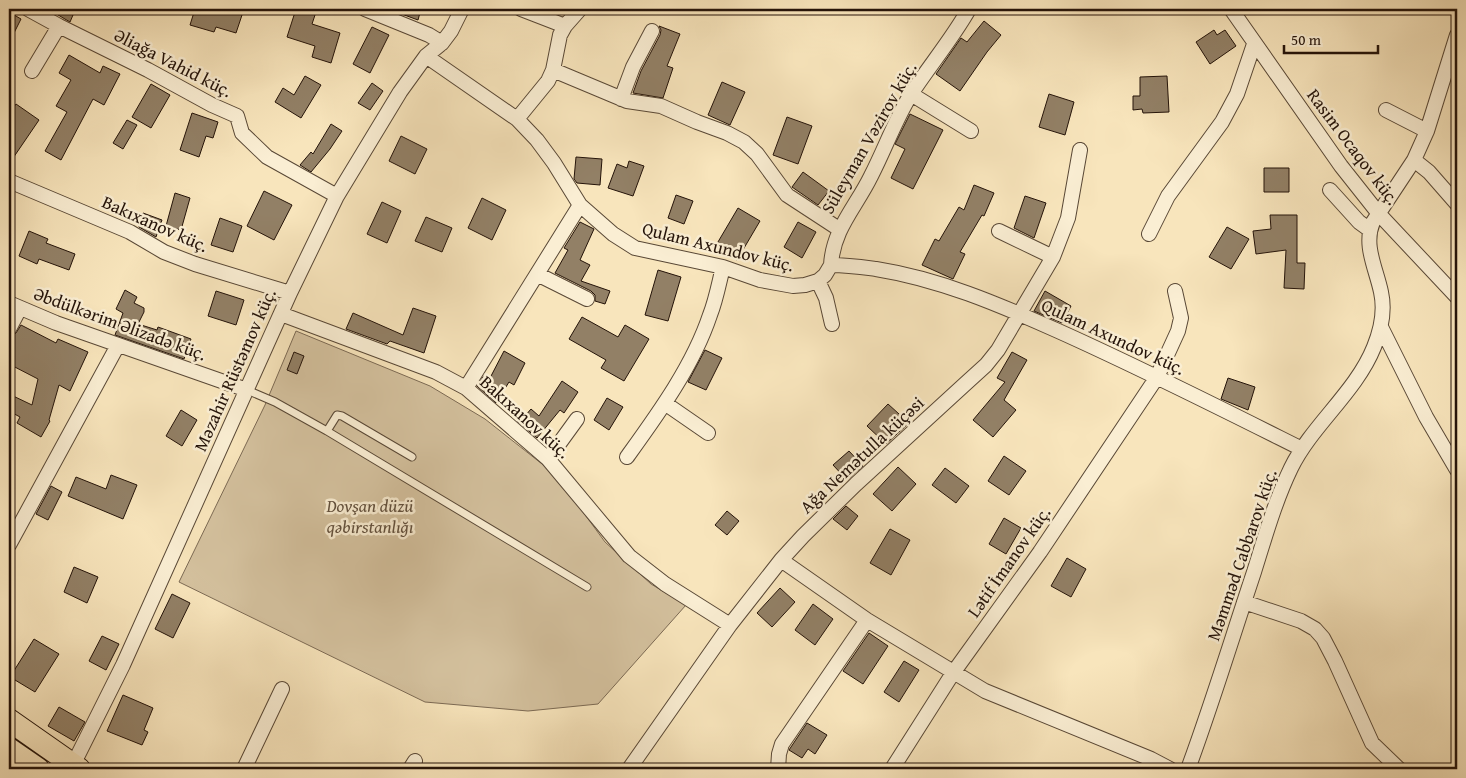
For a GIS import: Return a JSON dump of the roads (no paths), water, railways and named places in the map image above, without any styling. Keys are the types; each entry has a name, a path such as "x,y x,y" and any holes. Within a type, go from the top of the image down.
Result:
{"highway":[{"path":"9,720 76,767"},
{"path":"9,749 38,769"}],"street":[{"name":"Əliağa Vahid küç.","path":"28,9 212,105 237,116 242,133 267,157 337,196"},
{"path":"366,9 429,35 442,43"},
{"name":"Məzahir Rüstəmov küç.","path":"76,767 290,293 337,196 400,92 426,56 442,43 451,31 462,9"},
{"path":"521,9 565,26"},
{"path":"517,119 548,81 553,70 560,35 565,26 580,9"},
{"name":"Süleyman Vəzirov küç.","path":"831,265 834,242 839,229 871,176 911,94 958,28 969,9"},
{"name":"Rasim Ocaqov küç.","path":"1231,9 1341,166 1379,214 1457,297"},
{"path":"32,71 59,26"},
{"path":"621,99 633,66 652,31"},
{"path":"1330,190 1359,222 1370,230 1414,160 1427,131 1457,35"},
{"path":"1149,234 1168,196 1222,122 1237,94 1254,44"},
{"name":"Qulam Axundov küç.","path":"426,56 517,119 537,140 554,163 580,205 613,234 635,248 723,267 760,280 794,286 805,286 818,281"},
{"path":"553,70 621,99 661,106 744,142 757,154 786,195 839,229"},
{"path":"911,94 971,132"},
{"path":"1386,110 1427,131"},
{"name":"Ağa Nemətulla küçəsi","path":"629,769 730,625 781,560 856,484 986,364 998,350 1053,257 1068,218 1080,150"},
{"path":"1414,160 1429,172 1457,204"},
{"name":"Bakıxanov küç.","path":"9,182 130,232 164,252 290,293"},
{"path":"466,388 580,205"},
{"path":"999,230 1053,257"},
{"name":"Məmməd Cabbarov küç.","path":"1188,769 1284,484 1302,449 1364,368 1374,348 1381,327 1381,293 1371,258 1368,239 1370,230"},
{"path":"831,265 826,275 818,281 826,298 832,324"},
{"name":"Qulam Axundov küç.","path":"831,265 846,265 925,278 1020,314 1157,377 1302,449"},
{"path":"627,457 666,404 701,338 711,315 723,267"},
{"path":"537,274 587,299"},
{"name":"Lətif İmanov küç.","path":"892,769 953,673 1040,552 1157,377 1178,331 1181,318 1175,291"},
{"path":"9,329 14,306"},
{"name":"Əbdülkərim Əlizadə küç.","path":"14,306 56,323 247,390"},
{"name":"Bakıxanov küç.","path":"281,314 436,372 466,388 548,459 629,556 665,584 730,625"},
{"path":"1381,327 1426,417 1457,470"},
{"path":"9,545 118,345"},
{"path":"666,404 708,433"},
{"path":"548,459 577,419"},
{"path":"781,560 867,620 985,692 1126,749 1170,769"},
{"path":"1244,602 1301,621 1315,629 1323,638 1335,661 1372,743 1399,769"},
{"path":"778,769 782,744 867,620"},
{"path":"244,769 282,689"}],"lane":[{"path":"247,390 275,402 327,431 586,587"},
{"path":"327,431 334,418 337,415 342,416 412,457"}],"park label":[{"name":"Dovşan düzü qəbirstanlığı","path":"370,516"}]}
